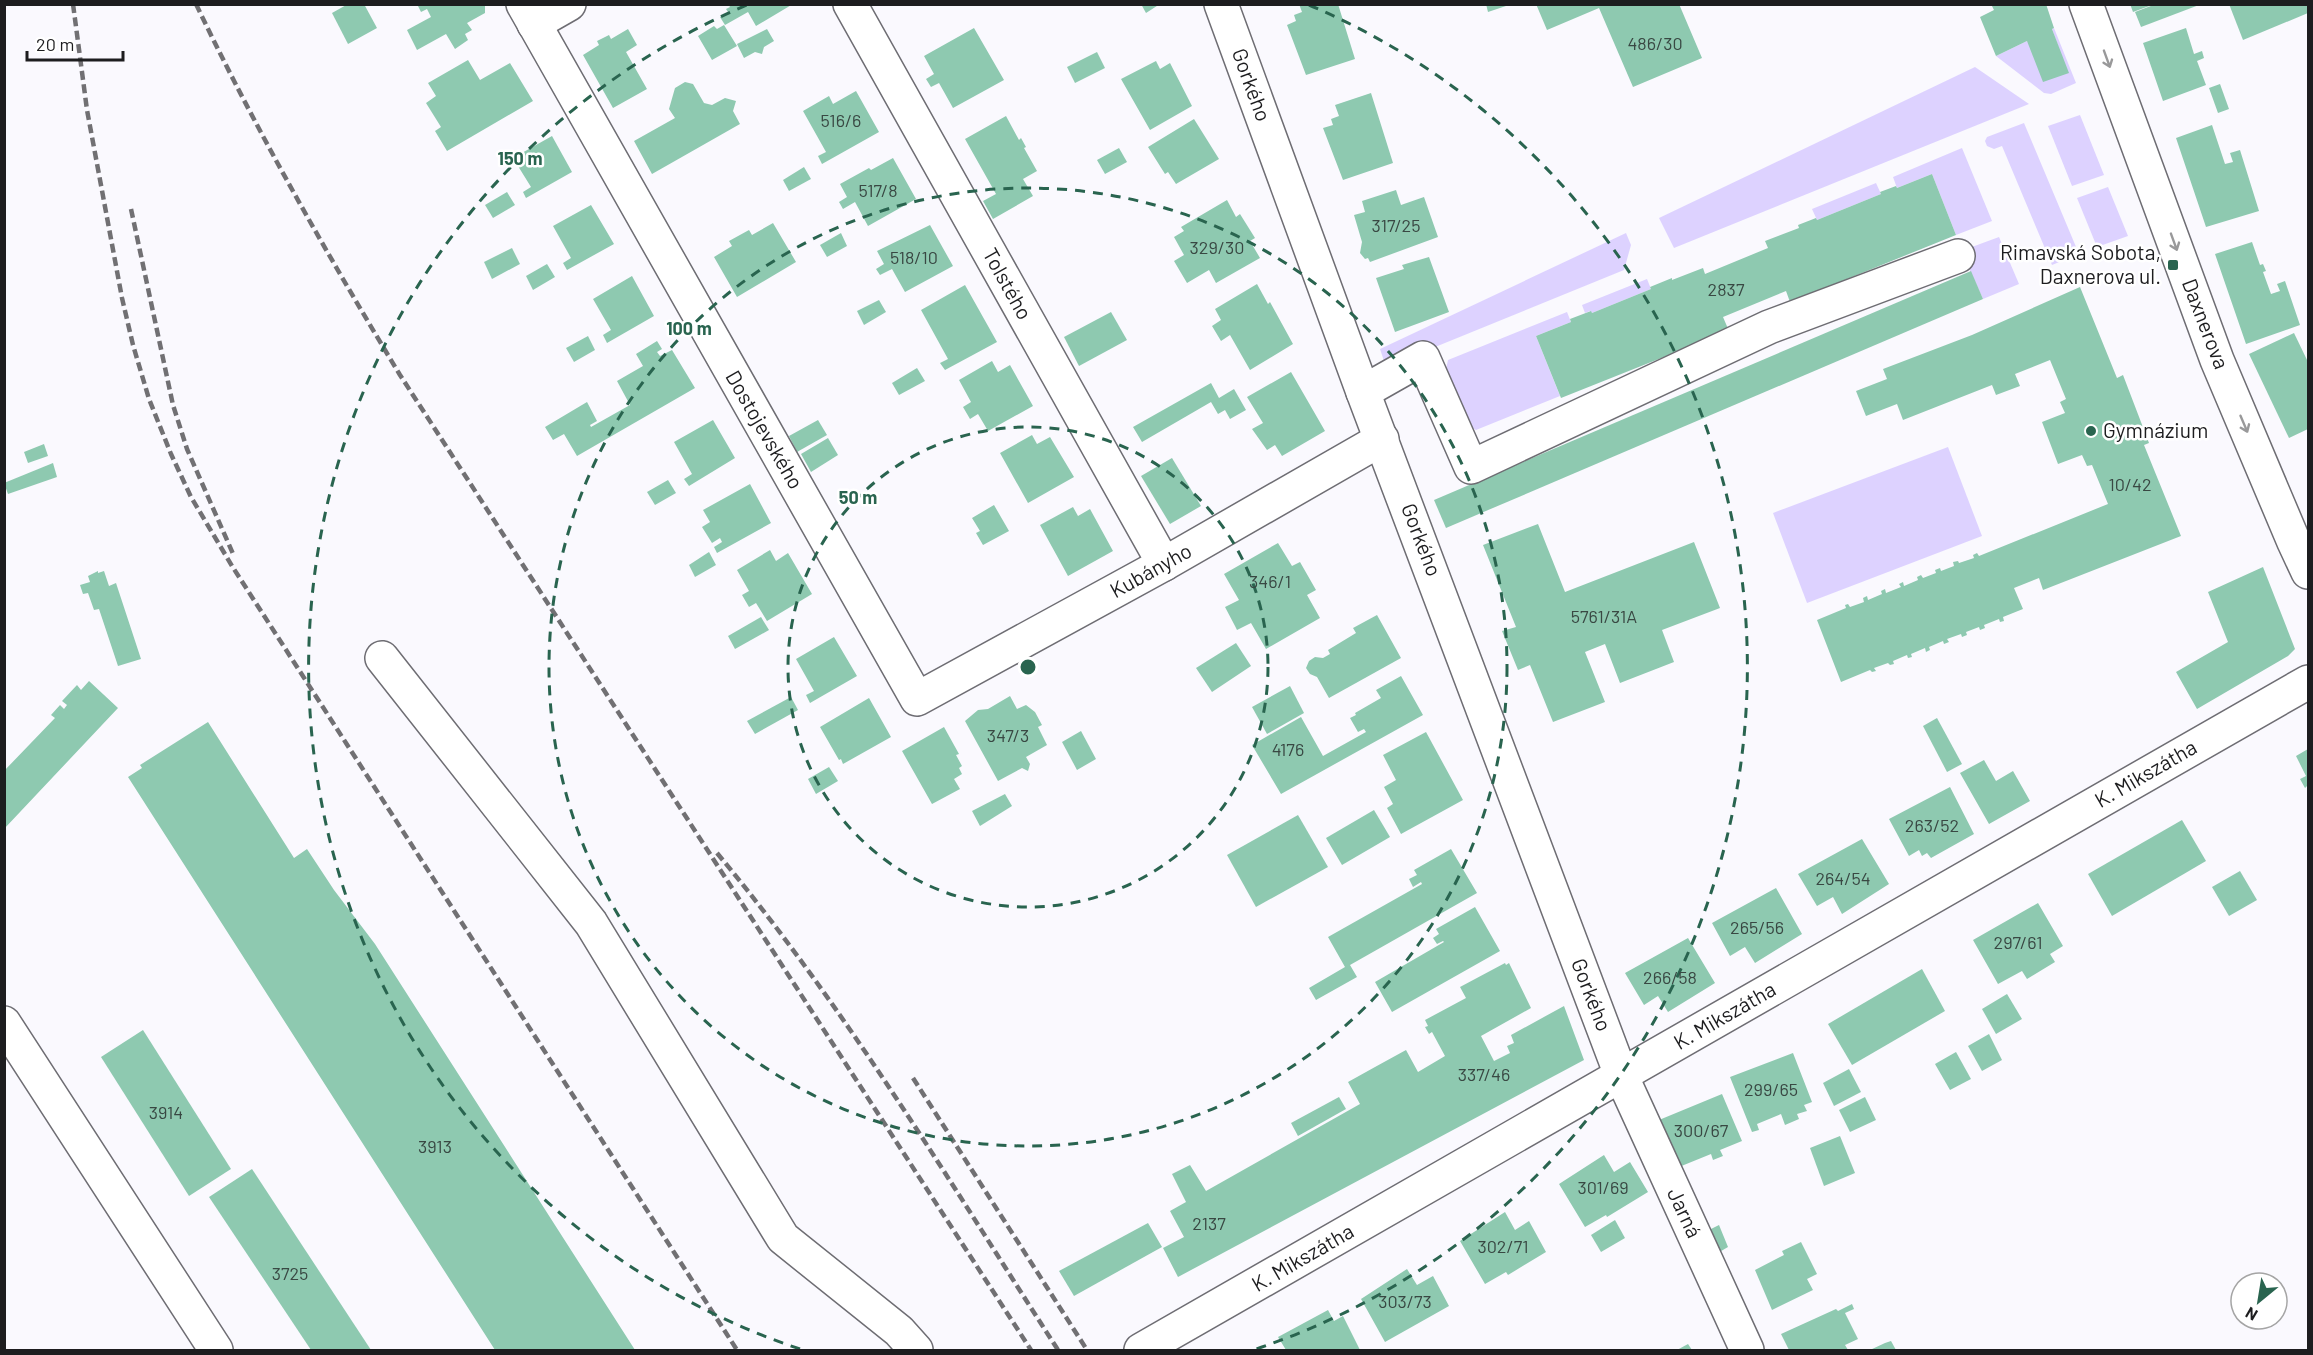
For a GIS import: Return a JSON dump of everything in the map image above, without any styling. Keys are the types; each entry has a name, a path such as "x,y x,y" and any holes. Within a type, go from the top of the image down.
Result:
{"street":[{"path":"528,14 568,4"},
{"name":"Tolstého","path":"850,4 1164,564"},
{"name":"Gorkého","path":"1221,4 1364,392 1622,1075"},
{"name":"Daxnerova","path":"2086,4 2217,360 2284,521 2308,572"},
{"name":"Dostojevského","path":"528,14 917,699"},
{"path":"1364,392 1424,358 1471,467 1769,327 1958,256"},
{"name":"Kubányho","path":"917,699 1164,564 1382,439"},
{"path":"382,658 591,923 783,1238 899,1332 916,1350"},
{"name":"K. Mikszátha","path":"1141,1350 2308,681"},
{"path":"4,1023 216,1350"},
{"name":"Jarná","path":"1622,1075 1747,1350"}],"shaded area":[{"path":"2054,28 2076,83 2051,94 2044,93 1996,56 2027,41 2068,73 2052,29"},
{"path":"1975,67 2029,104 1674,248 1659,218"},
{"path":"2080,115 2104,175 2072,186 2048,126"},
{"path":"2024,123 2079,254 2052,265 2002,146 1994,149 1987,146 1985,141 1987,137"},
{"path":"1962,148 1992,221 1956,235 1932,174 1897,188 1893,177"},
{"path":"1876,183 1881,194 1817,220 1812,209"},
{"path":"2108,187 2128,236 2097,247 2077,198"},
{"path":"1626,233 1631,245 1624,270 1386,367 1380,349"},
{"path":"1999,237 2019,284 1983,299 1961,251"},
{"path":"1647,279 1651,289 1592,313 1590,311 1585,313 1582,305"},
{"path":"1567,312 1571,322 1536,336 1560,396 1476,430 1464,423 1444,378 1448,360"},
{"path":"1948,447 1982,536 1807,603 1773,513"}],"building":[{"path":"348,4 364,4 377,28 348,44 332,13"},
{"path":"417,4 485,4 485,13 467,23 472,30 465,34 468,40 455,49 446,34 417,50 407,30 431,17 427,9 421,12"},
{"path":"728,4 793,4 756,26 748,12 725,25 720,17 728,12 726,9 730,7"},
{"path":"1141,4 1160,4 1146,13"},
{"path":"1299,4 1338,4 1355,59 1306,75 1287,25 1296,21 1294,15 1302,12"},
{"path":"1486,4 1509,4 1509,5 1488,12"},
{"path":"1536,4 1679,4 1702,58 1633,87 1599,8 1547,30"},
{"path":"1991,4 2046,4 2054,28 2052,29 2069,73 2043,82 2027,41 1996,56 1980,17 1994,10"},
{"path":"2130,4 2152,4 2152,5 2133,12"},
{"path":"2156,4 2199,5 2141,27 2135,12"},
{"path":"2229,4 2308,4 2308,13 2243,40"},
{"path":"724,25 737,46 712,60 698,36 714,26 717,29"},
{"path":"974,28 1004,80 953,108 939,83 931,87 926,79 934,74 924,56"},
{"path":"2186,28 2194,54 2202,51 2204,58 2197,61 2206,85 2163,101 2143,43"},
{"path":"628,29 637,45 626,52 647,89 613,108 583,55 599,45 597,41 609,35 611,39"},
{"path":"767,29 774,41 764,47 762,54 755,52 744,58 737,44"},
{"path":"1097,52 1105,68 1075,83 1067,67"},
{"path":"468,60 480,80 510,63 533,101 447,151 435,131 441,127 426,103 436,96 428,83"},
{"path":"1156,61 1160,69 1170,63 1192,106 1150,130 1121,79"},
{"path":"685,82 693,84 704,103 712,105 725,98 736,101 733,111 740,124 652,174 634,141 675,118 669,109 675,88"},
{"path":"2220,84 2229,109 2218,113 2209,88"},
{"path":"856,91 879,132 822,164 818,156 826,152 803,111 829,96 833,104"},
{"path":"1371,93 1393,163 1343,180 1323,128 1333,125 1331,119 1339,116 1335,105"},
{"path":"1006,116 1019,140 1021,138 1037,171 1023,179 1033,196 993,219 983,201 996,194 965,139"},
{"path":"1194,119 1219,159 1176,184 1168,172 1165,174 1148,147"},
{"path":"2212,125 2225,164 2233,162 2230,153 2240,150 2259,211 2206,227 2176,138"},
{"path":"552,136 572,172 526,198 523,192 531,187 513,158"},
{"path":"1119,148 1127,162 1105,174 1097,160"},
{"path":"893,158 916,199 868,226 855,202 843,209 839,202 847,197 840,184"},
{"path":"804,167 811,179 789,191 783,180"},
{"path":"1932,174 1956,235 1790,302 1786,291 1723,317 1729,331 1561,398 1536,336 1571,322 1570,319 1591,311 1592,313 1672,278 1672,280 1703,268 1705,274 1768,248 1765,241 1799,228 1798,225 1816,218 1817,220 1881,194 1880,192"},
{"path":"1396,190 1401,205 1424,197 1438,237 1370,262 1360,253 1362,242 1354,215 1365,212 1362,201"},
{"path":"507,192 515,205 493,218 485,205"},
{"path":"1227,200 1236,217 1240,214 1255,238 1250,241 1260,258 1216,283 1209,270 1187,283 1174,261 1184,255 1174,237 1184,231 1181,227"},
{"path":"591,205 614,244 567,270 563,263 571,258 553,226"},
{"path":"773,223 796,262 737,297 714,257 732,246 729,241 749,230 752,235"},
{"path":"930,225 953,266 905,292 892,269 880,275 876,269 884,264 877,251"},
{"path":"841,233 847,246 827,257 820,245"},
{"path":"2252,242 2260,265 2263,264 2266,271 2263,272 2271,294 2280,291 2277,284 2285,281 2300,325 2246,344 2215,254"},
{"path":"512,248 520,264 492,279 484,262"},
{"path":"1429,257 1449,312 1395,332 1376,278 1404,269 1402,265"},
{"path":"547,264 555,277 533,290 526,276"},
{"path":"1971,271 1983,299 1446,528 1434,500"},
{"path":"632,276 654,316 607,343 603,335 611,330 593,299"},
{"path":"1257,284 1268,304 1270,302 1293,344 1250,370 1230,335 1221,341 1212,326 1221,320 1215,309"},
{"path":"965,285 997,342 945,370 940,363 948,359 921,310"},
{"path":"2080,287 2117,378 2123,375 2149,443 2144,445 2181,536 2043,590 2039,578 2014,588 2023,609 2003,617 2004,621 2000,622 1999,619 1984,625 1985,628 1980,630 1979,627 1966,632 1967,635 1962,637 1961,634 1947,639 1949,642 1944,644 1943,641 1929,647 1930,650 1926,652 1925,648 1911,654 1912,657 1908,658 1907,655 1893,661 1894,664 1888,663 1874,668 1876,671 1870,670 1841,682 1817,620 1846,608 1845,605 1848,604 1850,607 1864,602 1863,598 1867,596 1868,600 1882,594 1881,591 1885,589 1886,593 1901,587 1899,584 1903,582 1904,586 1918,580 1917,577 1921,575 1923,578 1936,573 1935,570 1940,568 1941,571 1954,566 1953,562 1958,561 1959,563 1974,558 1973,555 1977,553 1979,556 2108,504 2092,465 2087,466 2082,455 2058,464 2042,422 2065,413 2060,402 2066,399 2050,360 2015,374 2020,386 1996,395 1992,385 1903,420 1897,404 1866,416 1856,391 1887,379 1883,369 1972,335"},
{"path":"879,300 886,312 864,325 857,311"},
{"path":"1111,312 1127,340 1079,366 1064,337"},
{"path":"2294,333 2308,362 2308,429 2289,438 2249,354"},
{"path":"588,336 595,350 574,362 566,348"},
{"path":"657,341 662,349 657,352 660,356 672,350 695,388 577,456 564,434 553,440 545,427 587,402 597,421 590,425 591,427 630,405 617,381 643,366 636,354"},
{"path":"992,361 998,372 1010,365 1033,406 988,431 978,414 970,419 963,407 971,402 959,380"},
{"path":"917,368 925,381 899,395 892,383"},
{"path":"1291,372 1325,431 1282,456 1275,445 1267,450 1252,429 1263,423 1247,397"},
{"path":"1211,383 1219,398 1234,389 1246,410 1230,419 1225,410 1218,414 1211,402 1142,442 1133,427"},
{"path":"713,420 735,458 689,486 684,479 692,474 674,442"},
{"path":"818,420 827,435 797,452 789,436"},
{"path":"1032,435 1037,444 1050,437 1074,477 1028,503 1000,453"},
{"path":"828,438 838,455 811,472 801,454"},
{"path":"44,444 48,456 28,463 24,452"},
{"path":"1172,458 1201,506 1170,524 1141,476"},
{"path":"53,463 57,477 8,494 4,483"},
{"path":"668,480 676,493 655,505 647,492"},
{"path":"750,484 771,523 717,553 714,547 722,542 720,538 712,543 702,527 710,522 703,510"},
{"path":"994,505 1009,531 983,545 976,533 980,531 972,518"},
{"path":"1073,507 1078,516 1090,509 1113,551 1068,576 1040,525"},
{"path":"1538,524 1565,592 1694,542 1720,608 1662,630 1674,662 1620,683 1605,644 1585,652 1605,702 1553,722 1530,665 1518,670 1502,631 1516,627 1483,545"},
{"path":"1278,543 1292,566 1300,562 1316,590 1307,595 1320,618 1266,649 1251,623 1237,630 1225,607 1239,600 1224,574"},
{"path":"770,550 776,561 788,553 812,594 767,621 756,603 749,607 742,595 749,591 737,570"},
{"path":"709,552 716,565 695,577 689,565"},
{"path":"2263,567 2295,649 2288,656 2197,709 2176,672 2228,642 2208,592"},
{"path":"98,571 98,573 104,571 109,586 116,583 141,659 118,666 99,609 94,610 88,593 83,594 80,585 90,582 88,576"},
{"path":"1377,615 1401,658 1329,698 1317,677 1310,674 1306,668 1309,661 1315,657 1323,658 1330,654 1328,650 1356,633 1353,628"},
{"path":"761,617 769,630 735,649 728,636"},
{"path":"834,637 857,676 810,703 806,695 814,691 796,659"},
{"path":"1236,643 1251,666 1212,692 1196,668"},
{"path":"1401,676 1423,715 1281,794 1252,745 1301,717 1323,756 1366,732 1364,729 1358,732 1350,718 1381,698 1376,690"},
{"path":"89,681 118,708 4,829 4,771 55,718 51,715 60,705 64,709 67,705 62,701 77,685 81,690"},
{"path":"1290,686 1304,713 1267,734 1252,707"},
{"path":"1010,696 1017,709 1026,705 1035,712 1042,725 1038,727 1047,745 1026,757 1030,764 1028,771 1022,768 998,781 965,721 978,710 988,709"},
{"path":"791,697 798,710 755,734 747,721"},
{"path":"869,698 891,737 843,764 820,727"},
{"path":"1937,718 1962,764 1947,772 1923,726"},
{"path":"208,722 294,858 307,849 334,890 375,944 635,1350 495,1350 128,777 142,768 140,765"},
{"path":"944,727 959,754 956,755 962,766 959,768 962,774 954,779 960,789 932,804 902,751"},
{"path":"1081,731 1096,759 1077,770 1062,742"},
{"path":"1426,732 1463,800 1401,834 1387,808 1393,804 1384,787 1396,780 1383,755"},
{"path":"2308,749 2308,785 2305,788 2300,779 2306,776 2296,756"},
{"path":"1984,760 1996,781 2013,771 2030,801 1989,824 1960,773"},
{"path":"829,767 838,781 816,794 808,779"},
{"path":"1950,787 1974,834 1931,858 1927,853 1922,856 1919,850 1909,856 1889,819"},
{"path":"1005,794 1012,806 980,826 972,811"},
{"path":"1374,810 1390,837 1342,865 1326,838"},
{"path":"1298,815 1328,867 1256,907 1227,855"},
{"path":"2182,820 2206,861 2112,916 2088,874"},
{"path":"1862,839 1889,884 1842,914 1833,897 1817,906 1798,874"},
{"path":"1451,849 1477,893 1350,965 1357,977 1316,1000 1309,988 1345,967 1328,937 1422,884 1421,882 1413,887 1409,879 1417,875 1414,870"},
{"path":"2240,871 2257,900 2229,916 2212,887"},
{"path":"1776,888 1802,934 1755,963 1745,947 1730,956 1712,923"},
{"path":"2038,903 2063,946 2050,954 2055,962 2027,979 2022,971 1998,984 1973,940"},
{"path":"1475,907 1500,951 1392,1012 1375,982 1444,942 1437,944 1433,938 1439,934 1436,929"},
{"path":"1688,938 1715,983 1668,1012 1658,996 1644,1005 1625,973"},
{"path":"1505,963 1506,965 1509,963 1531,1008 1481,1036 1494,1061 1510,1053 1507,1046 1514,1043 1511,1035 1564,1006 1584,1060 1178,1277 1163,1248 1184,1237 1170,1211 1186,1202 1172,1174 1190,1165 1206,1191 1360,1104 1348,1082 1406,1050 1418,1072 1445,1056 1432,1032 1429,1034 1425,1027 1428,1026 1425,1020 1466,998 1460,987"},
{"path":"1922,969 1945,1011 1852,1065 1828,1024"},
{"path":"2007,994 2022,1019 1996,1034 1982,1009"},
{"path":"143,1030 231,1169 189,1196 101,1057"},
{"path":"1989,1034 2002,1060 1982,1071 1968,1046"},
{"path":"1956,1052 1971,1079 1950,1090 1935,1064"},
{"path":"1793,1053 1812,1102 1804,1105 1807,1111 1797,1114 1799,1119 1785,1125 1781,1114 1757,1124 1759,1130 1752,1132 1730,1077"},
{"path":"1849,1069 1861,1092 1834,1106 1823,1083"},
{"path":"1722,1094 1742,1141 1720,1150 1723,1156 1713,1160 1711,1154 1679,1167 1659,1120"},
{"path":"1339,1097 1346,1109 1298,1136 1291,1123"},
{"path":"1865,1097 1876,1120 1850,1132 1839,1110"},
{"path":"1840,1136 1855,1173 1824,1186 1810,1148"},
{"path":"1604,1155 1614,1172 1630,1162 1648,1192 1607,1217 1606,1215 1585,1227 1559,1184"},
{"path":"252,1169 371,1350 311,1350 209,1197"},
{"path":"1505,1212 1515,1230 1529,1221 1546,1252 1508,1275 1506,1272 1485,1284 1460,1241"},
{"path":"1615,1220 1625,1238 1601,1252 1591,1235"},
{"path":"1148,1223 1162,1247 1074,1296 1059,1271"},
{"path":"1719,1225 1728,1247 1716,1254 1707,1231"},
{"path":"1801,1242 1817,1274 1807,1279 1813,1290 1772,1310 1755,1270 1784,1255 1782,1251"},
{"path":"1407,1269 1417,1285 1433,1276 1449,1306 1385,1342 1361,1299"},
{"path":"1852,1304 1854,1309 1845,1313 1858,1339 1845,1345 1848,1350 1789,1350 1781,1334"},
{"path":"1328,1310 1334,1321 1343,1316 1360,1350 1286,1350 1278,1337"},
{"path":"1891,1341 1896,1350 1870,1350 1885,1343"},
{"path":"1688,1344 1692,1350 1677,1350"}],"railway":[{"path":"73,4 87,110 133,345 149,399 191,497 232,566 737,1350"},
{"path":"196,4 243,99 294,192 400,375 1031,1350"},
{"path":"131,209 173,405 187,449 234,556"},
{"path":"717,853 764,912 853,1034 1058,1350"},
{"path":"913,1078 1087,1350"}],"place":[{"name":"Rimavská Sobota, Daxnerova ul.","path":"2173,265"},
{"name":"Gymnázium","path":"2091,431"}]}
